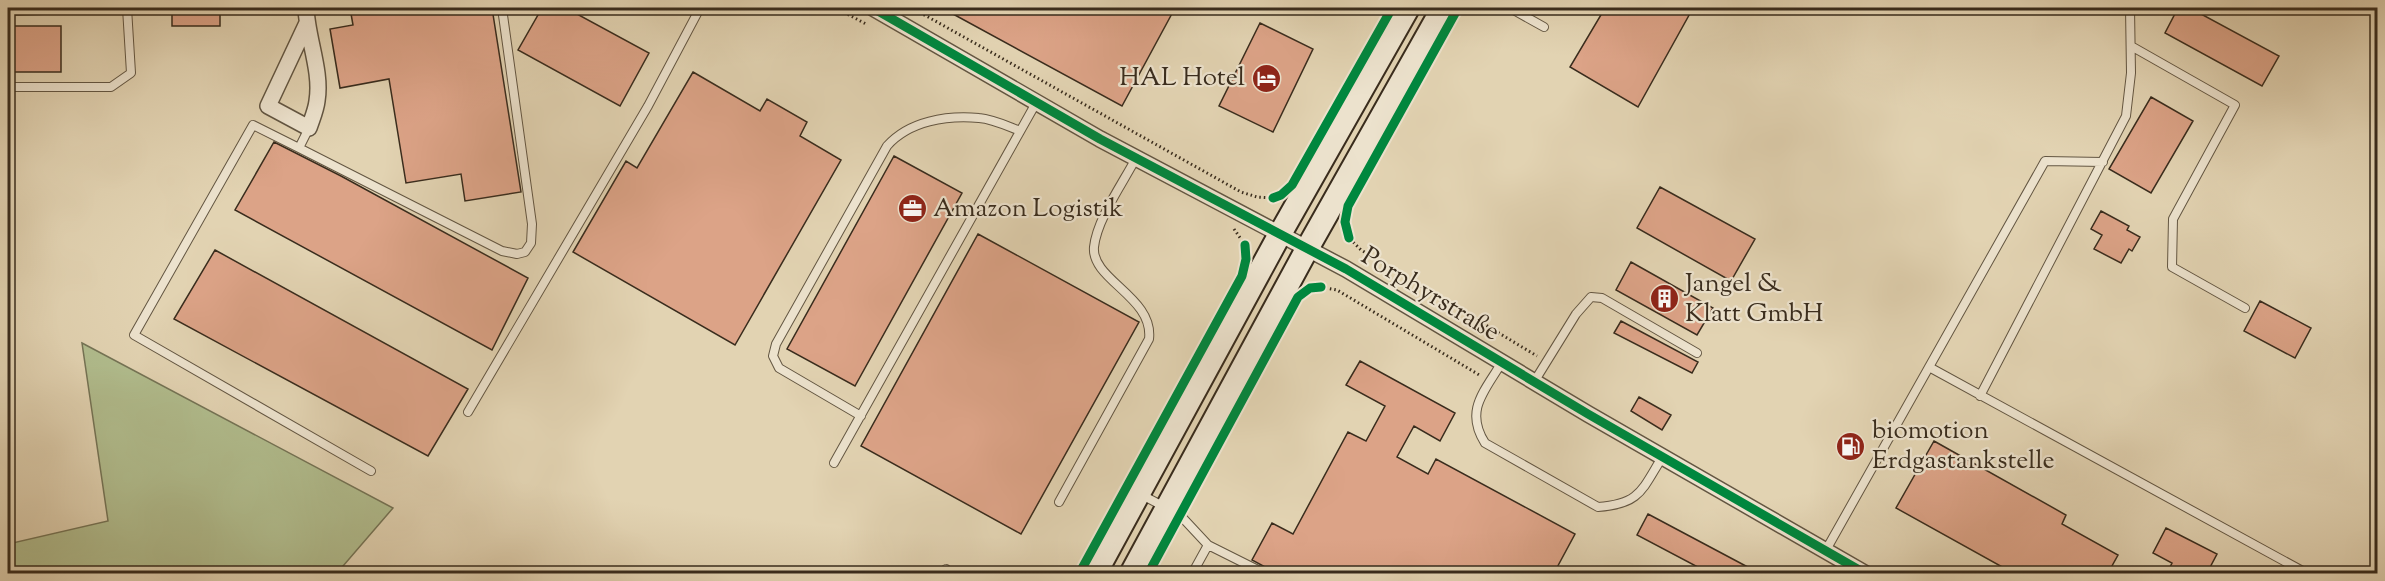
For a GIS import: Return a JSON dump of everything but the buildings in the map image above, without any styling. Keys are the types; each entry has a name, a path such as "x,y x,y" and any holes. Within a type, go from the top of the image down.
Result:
{"main road":[{"path":"1095,573 1280,234 1408,8"},
{"path":"1131,573 1307,249 1443,8"}],"street":[{"name":"Porphyrstraße","path":"873,8 1036,103 1346,269 1534,382 1866,573"},
{"path":"307,15 314,55 318,100 309,128 268,106 307,15"}],"lane":[{"path":"8,11 120,8"},
{"path":"8,87 111,87 130,73 127,8"},
{"path":"371,471 134,335 254,125 502,251 517,255 525,252 531,243 532,224 502,8"},
{"path":"468,412 648,106 700,8"},
{"path":"1510,8 1544,27"},
{"path":"1980,396 2126,116 2131,72 2130,8"},
{"path":"2131,46 2235,105 2173,219 2172,267 2245,308"},
{"path":"834,463 1036,103"},
{"path":"861,416 779,368 773,357 776,344 826,252 887,146 896,136 918,123 979,118 1020,131"},
{"path":"299,148 309,128"},
{"path":"1059,502 1149,339 1148,321 1142,310 1103,269 1095,255 1094,246 1105,217 1136,158"},
{"path":"1826,550 2045,161 2103,162"},
{"path":"1534,382 1576,314 1591,297 1597,297 1697,353"},
{"path":"1502,362 1474,413 1477,430 1485,443 1598,507 1617,506 1638,496 1663,456"},
{"path":"1929,367 2308,573"},
{"path":"1139,493 1180,515 1208,545 1266,573"},
{"path":"1192,573 1208,545"}],"path":[{"path":"912,8 1241,192 1257,197 1273,198"},
{"path":"1349,238 1361,250 1547,362"},
{"path":"1321,286 1337,290 1490,382"}],"green space":[{"path":"82,343 393,508 337,573 8,573 8,544 108,521"}],"cycle path":[{"path":"873,8 1100,139 1346,269 1588,414 1866,574"},
{"path":"1273,198 1281,195 1292,185 1392,8"},
{"path":"1349,238 1345,222 1348,206 1458,8"},
{"path":"1079,574 1242,276 1246,259 1245,245"},
{"path":"1148,574 1298,297 1310,288 1321,287"}],"place":[{"name":"HAL Hotel","path":"1266,78"},
{"name":"Amazon Logistik","path":"912,209"},
{"name":"Jangel & Klatt GmbH","path":"1664,299"},
{"name":"biomotion Erdgastankstelle","path":"1851,446"}]}
